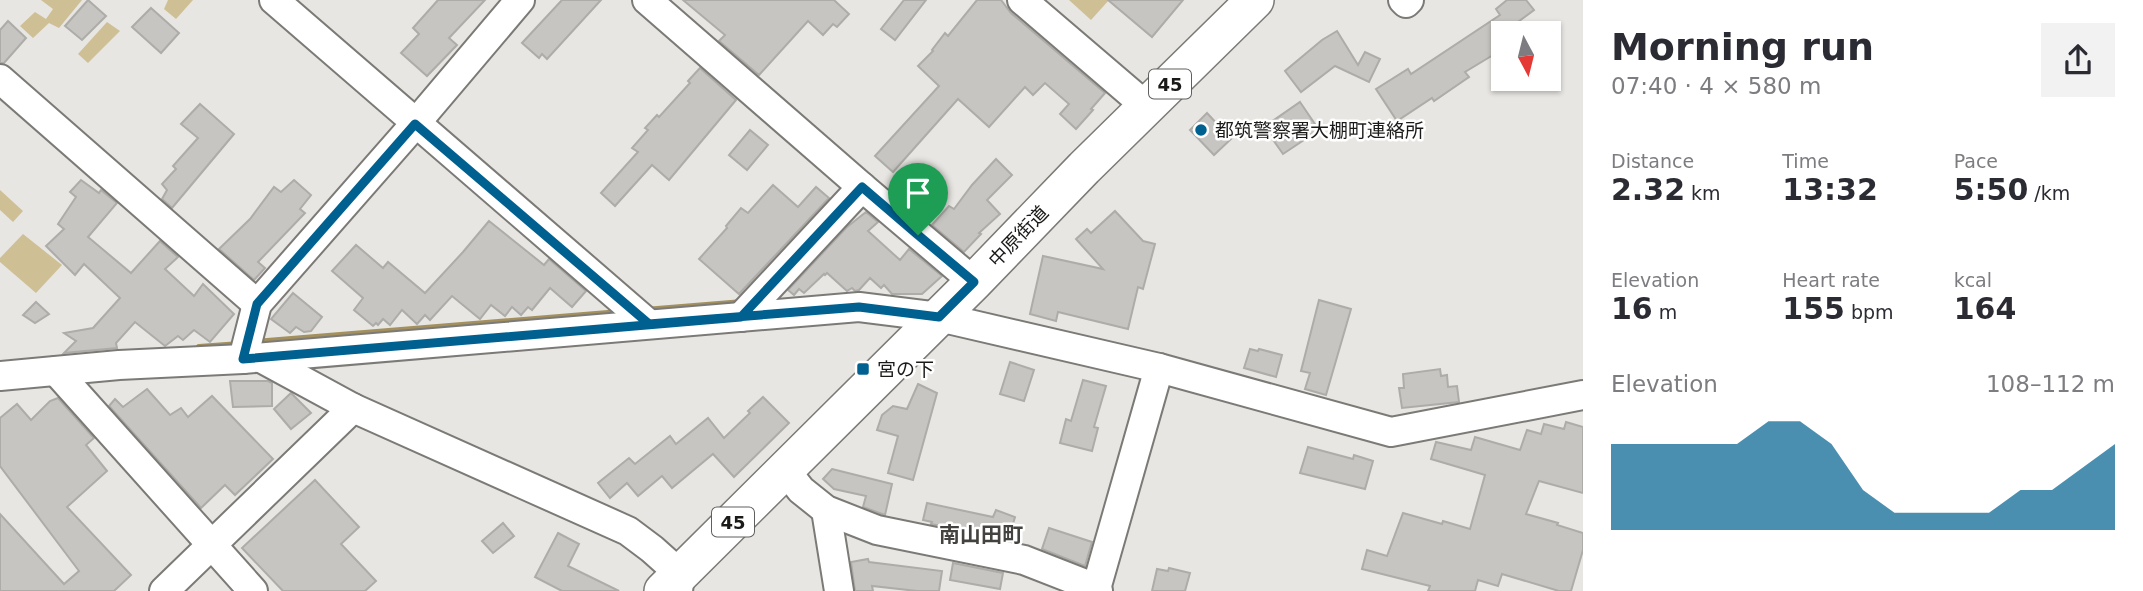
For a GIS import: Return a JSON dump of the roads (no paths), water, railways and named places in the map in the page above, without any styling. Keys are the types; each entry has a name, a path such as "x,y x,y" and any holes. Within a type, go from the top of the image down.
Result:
{"main road":[{"name":"中原街道","path":"674,585 1084,168 1255,0"}],"street":[{"path":"274,0 647,323"},
{"path":"249,358 254,317 520,0"},
{"path":"647,0 974,282"},
{"path":"1022,0 1147,107"},
{"path":"1403,0 1406,3 1409,0"},
{"path":"0,79 254,317"},
{"path":"741,317 862,187"},
{"path":"0,376 859,307 939,317 1159,368 1391,432 1583,395"},
{"path":"249,358 353,408 628,531 652,549 674,585"},
{"path":"786,471 801,490 826,510 877,530 1024,559 1097,590 1159,368"},
{"path":"56,371 253,591"},
{"path":"164,591 353,408"},
{"path":"826,510 839,591"}],"waterway":[{"path":"645,310 743,302"},
{"path":"255,342 620,312"},
{"path":"199,347 240,344"}],"place":[{"name":"都筑警察署大棚町連絡所","path":"1201,130"},
{"name":"宮の下","path":"863,369"}],"district":[{"name":"南山田町","path":"981,535"}]}
